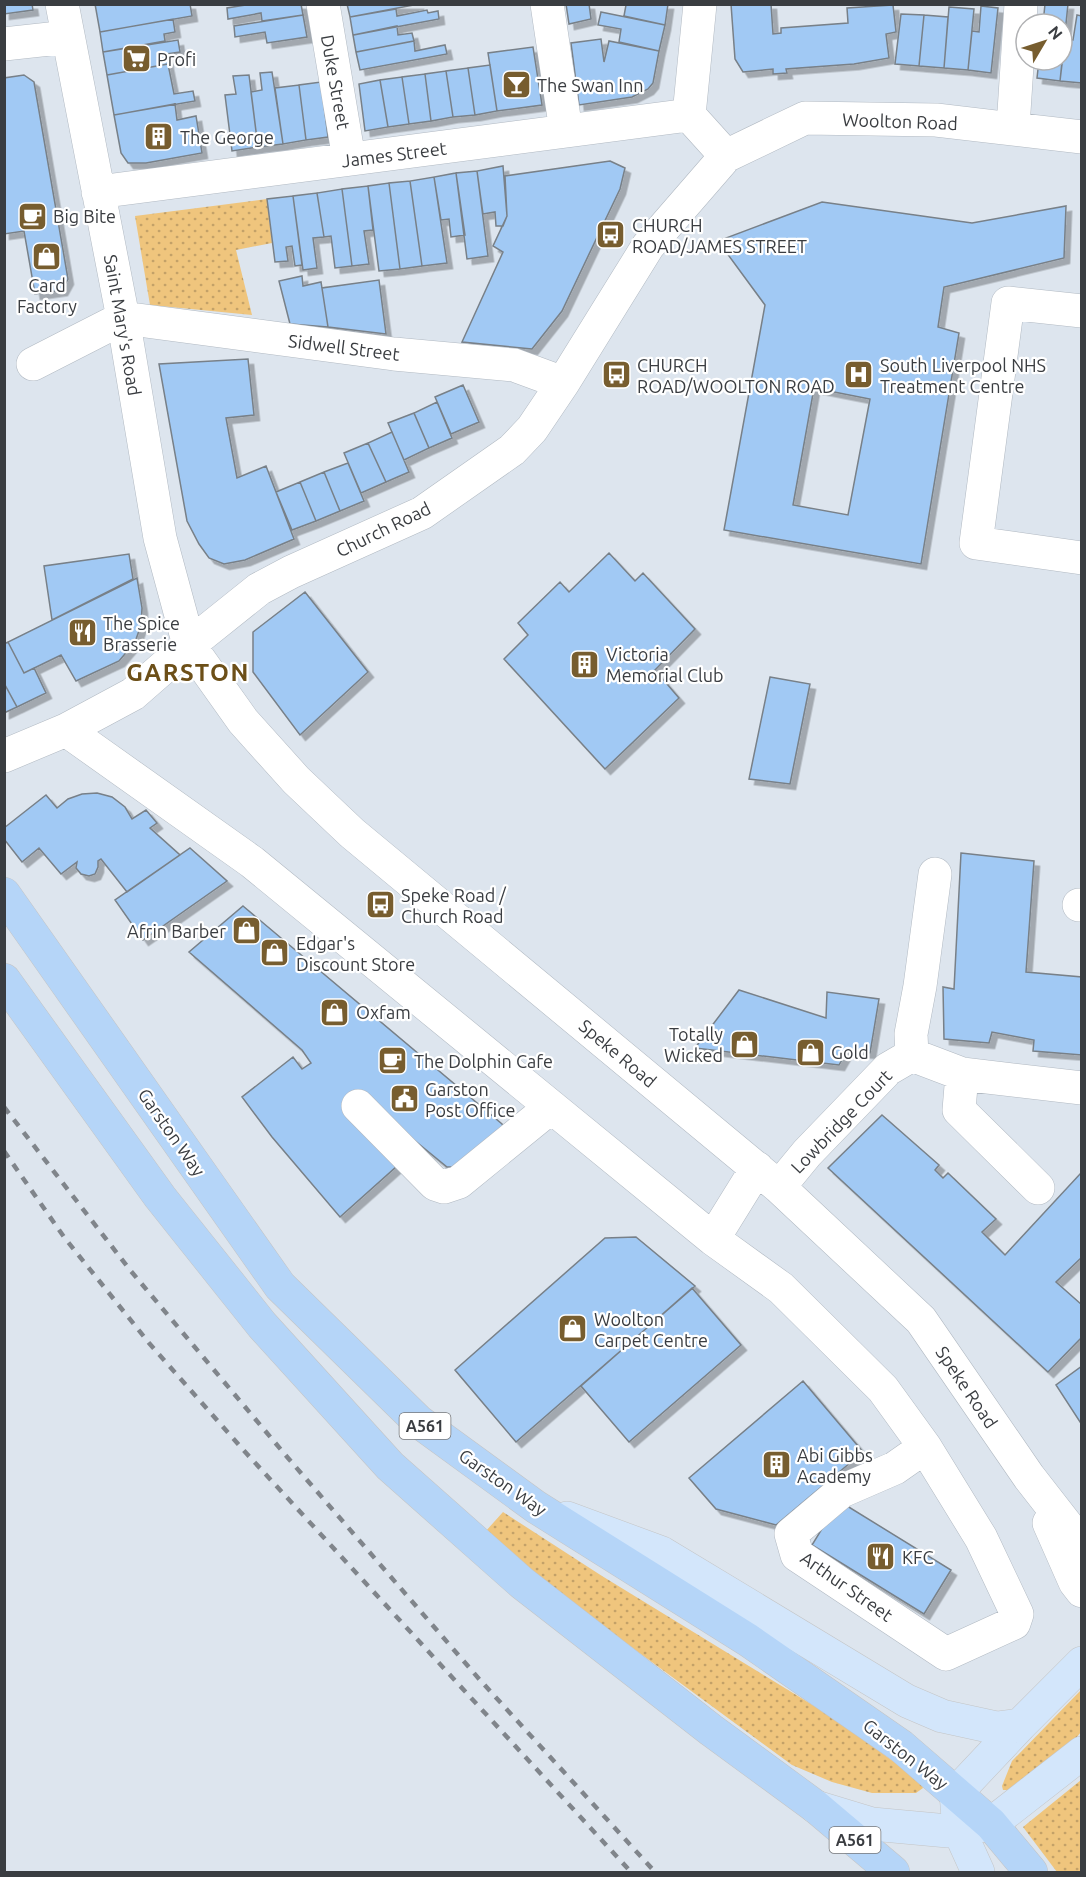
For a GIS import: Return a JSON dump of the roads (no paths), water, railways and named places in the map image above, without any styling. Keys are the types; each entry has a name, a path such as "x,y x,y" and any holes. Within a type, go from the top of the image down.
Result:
{"highway":[{"name":"Garston Way","path":"4,894 280,1286 418,1421 536,1507 748,1640 901,1746 991,1824"},
{"name":"A561","path":"4,980 160,1197 262,1325 390,1466 522,1583 711,1730 816,1807 893,1872"},
{"name":"A561","path":"991,1824 1030,1872"}],"main road":[{"name":"A561","path":"536,1507 662,1552 908,1701 942,1716 998,1728 1020,1725"},
{"path":"978,1872 959,1830 956,1793 1082,1663"},
{"path":"816,1807 872,1824 948,1832 991,1824 1082,1753"}],"street":[{"name":"Saint Mary's Road","path":"62,4 123,318 160,538 189,645"},
{"name":"Duke Street","path":"323,4 349,159"},
{"path":"547,4 566,131"},
{"path":"700,4 689,115 726,156"},
{"path":"1013,127 1021,4"},
{"path":"4,44 68,37"},
{"name":"James Street","path":"98,192 689,115"},
{"name":"Woolton Road","path":"726,156 805,118 936,120 1013,127 1082,137"},
{"name":"Church Road","path":"4,756 66,730 133,694 259,589 291,572 422,513 512,450 532,429 563,383 648,246 726,156"},
{"path":"1082,311 1008,303 976,543 1082,558"},
{"path":"33,364 123,318"},
{"name":"Sidwell Street","path":"123,318 394,354 514,364 563,383"},
{"name":"Speke Road","path":"189,645 243,721 296,780 352,833 768,1178 921,1320 1029,1478 1082,1545"},
{"path":"66,730 252,862 713,1239 781,1288 883,1389 925,1447"},
{"path":"935,874 911,1034 912,1055 962,1074 1082,1088"},
{"name":"Lowbridge Court","path":"713,1239 768,1178 807,1153 888,1069 912,1055"},
{"path":"962,1074 959,1110 1038,1188"},
{"path":"358,1106 435,1184 444,1187 459,1182 551,1107"},
{"name":"Arthur Street","path":"925,1447 981,1538 1017,1614 1014,1623 946,1654 796,1555 791,1534 842,1491 895,1468 925,1447"},
{"name":"Speke Road","path":"1029,1478 1082,1510"},
{"name":"Speke Road","path":"1029,1478 1075,1582 1082,1591"}],"railway":[{"path":"4,1107 130,1270 288,1458 480,1680 655,1872"},
{"path":"4,1151 64,1237 149,1343 247,1454 631,1872"}],"place":[{"name":"Profi","path":"136,59"},
{"name":"The Swan Inn","path":"516,85"},
{"name":"The George","path":"159,137"},
{"name":"Big Bite","path":"32,216"},
{"name":"CHURCH ROAD/JAMES STREET","path":"611,235"},
{"name":"Card Factory","path":"47,256"},
{"name":"CHURCH ROAD/WOOLTON ROAD","path":"616,375"},
{"name":"South Liverpool NHS Treatment Centre","path":"859,375"},
{"name":"The Spice Brasserie","path":"82,633"},
{"name":"Victoria Memorial Club","path":"585,664"},
{"name":"Speke Road / Church Road","path":"380,905"},
{"name":"Afrin Barber","path":"247,931"},
{"name":"Edgar's Discount Store","path":"275,953"},
{"name":"Oxfam","path":"335,1012"},
{"name":"Totally Wicked","path":"744,1044"},
{"name":"Gold","path":"810,1052"},
{"name":"The Dolphin Cafe","path":"393,1061"},
{"name":"Garston Post Office","path":"404,1099"},
{"name":"Woolton Carpet Centre","path":"573,1329"},
{"name":"Abi Gibbs Academy","path":"776,1465"},
{"name":"KFC","path":"881,1557"}],"district":[{"name":"GARSTON","path":"188,672"}]}
